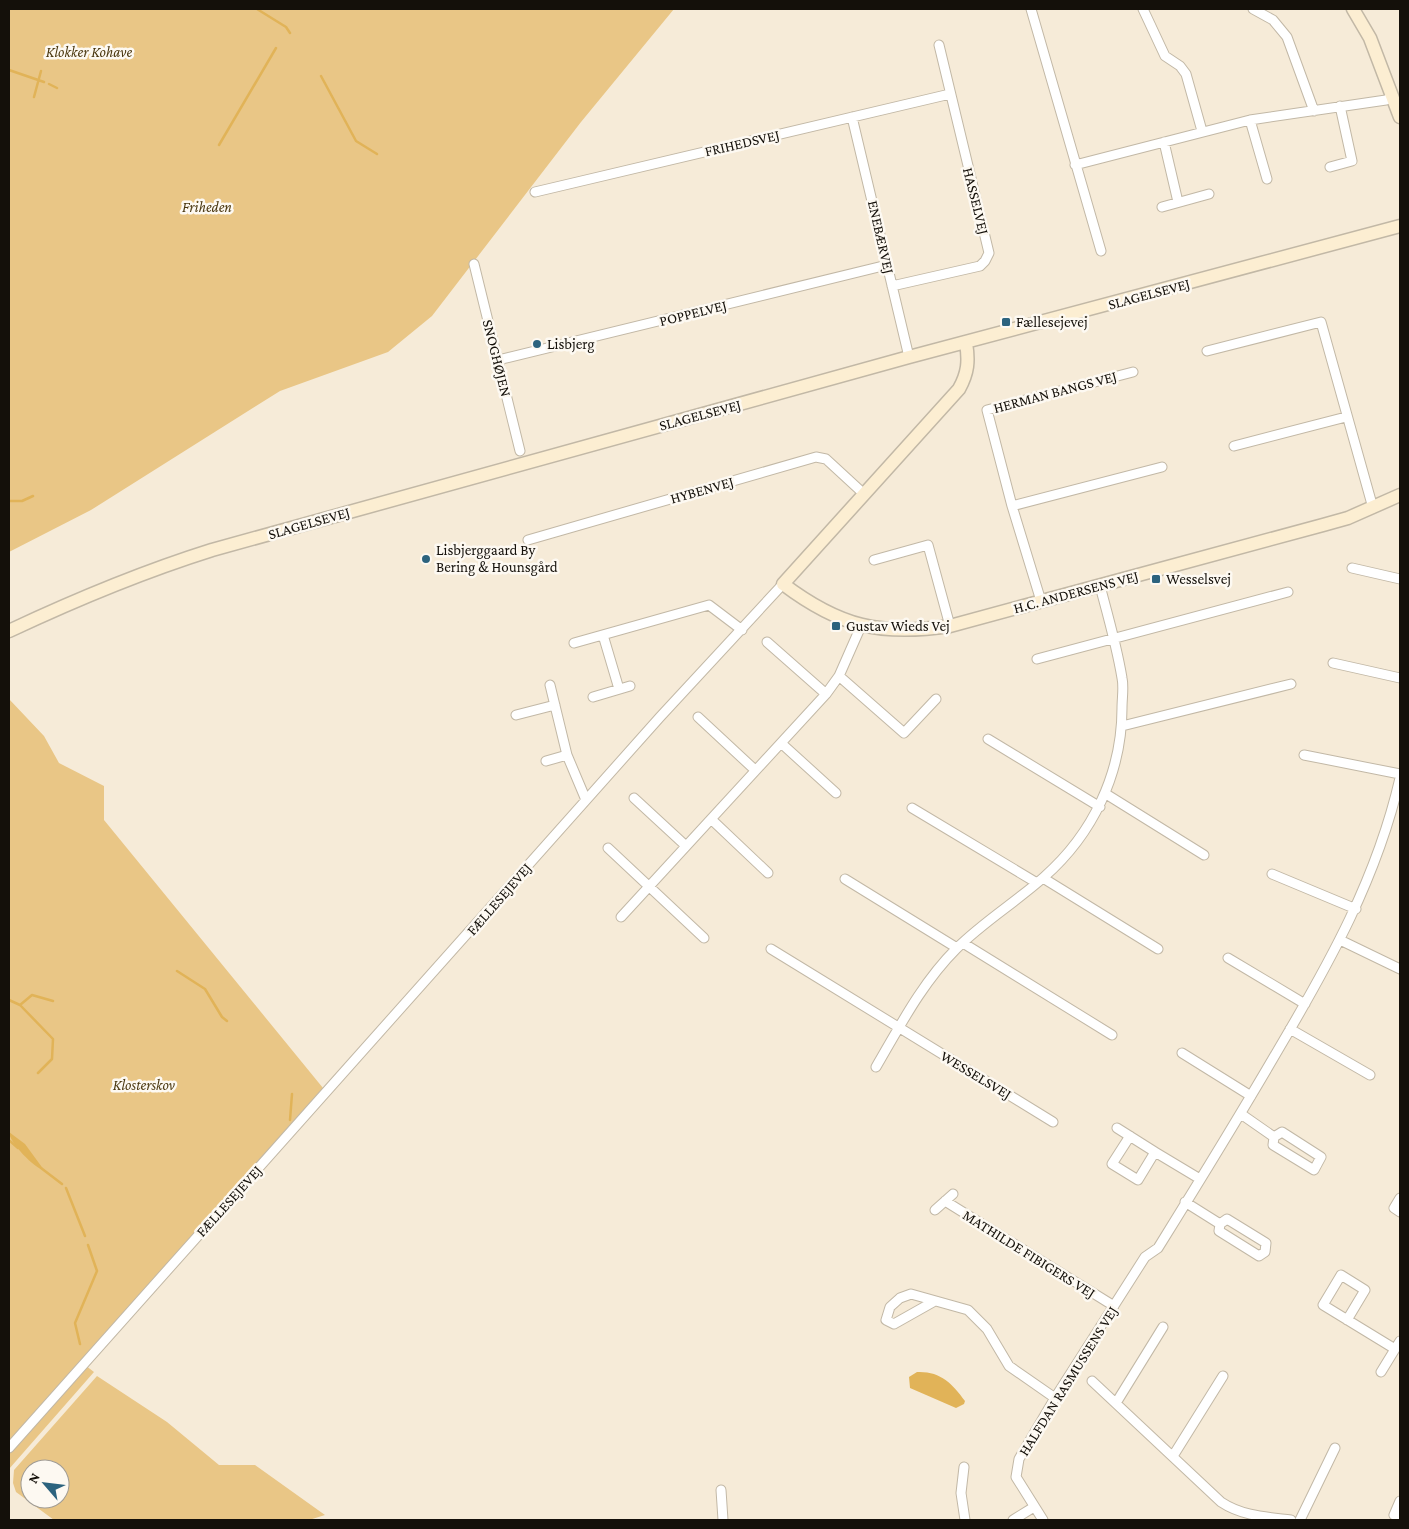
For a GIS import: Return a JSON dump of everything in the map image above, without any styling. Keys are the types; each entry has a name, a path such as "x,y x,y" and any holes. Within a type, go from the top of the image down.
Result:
{"street":[{"path":"1031,9 1035,17 1075,165 1101,251"},
{"path":"1143,9 1165,56 1180,66 1186,74 1202,131"},
{"path":"1253,9 1273,20 1287,37 1314,111"},
{"path":"1353,9 1370,38 1400,117"},
{"name":"HASSELVEJ","path":"892,286 980,266 986,261 989,253 939,45"},
{"name":"FRIHEDSVEJ","path":"534,192 950,94"},
{"path":"1075,165 1250,120 1386,100 1392,96"},
{"path":"1330,168 1352,161 1340,106"},
{"name":"ENEBÆRVEJ","path":"852,117 909,358"},
{"path":"1250,120 1266,179"},
{"path":"1164,142 1178,202"},
{"path":"1162,207 1209,194"},
{"name":"SLAGELSEVEJ","path":"9,631 64,605 144,572 212,550 909,358 1400,226"},
{"name":"SNOGHØJEN","path":"474,264 520,451"},
{"name":"POPPELVEJ","path":"498,360 887,265"},
{"path":"1207,351 1321,322 1346,417 1373,508"},
{"name":"FÆLLESEJEVEJ","path":"9,1448 586,800 692,682 742,630 958,389 967,370 969,359 966,343"},
{"name":"HERMAN BANGS VEJ","path":"1041,601 1012,506 987,410 1133,372"},
{"path":"1234,446 1346,417"},
{"name":"HYBENVEJ","path":"528,540 816,458 826,459 864,494"},
{"path":"1012,506 1162,467"},
{"name":"H.C. ANDERSENS VEJ","path":"783,584 814,607 861,626 888,630 917,631 950,626 1323,525 1373,508 1400,495"},
{"path":"874,560 928,545 950,626"},
{"path":"1352,568 1400,579"},
{"path":"876,1067 928,979 960,945 1040,881 1065,857 1082,836 1100,807 1106,794 1118,753 1122,726 1122,680 1114,639 1100,586"},
{"path":"1037,659 1288,592"},
{"path":"574,643 709,605 742,630"},
{"path":"621,917 826,694 839,676 861,626"},
{"path":"603,634 618,689"},
{"path":"767,642 826,694"},
{"path":"1333,663 1400,678"},
{"path":"839,676 904,733 936,698"},
{"path":"1122,726 1291,684"},
{"path":"550,685 567,755 586,800"},
{"path":"593,697 630,686"},
{"path":"516,715 555,705"},
{"path":"698,716 755,770"},
{"path":"988,739 1100,807"},
{"path":"781,743 836,793"},
{"path":"546,761 567,755"},
{"path":"1304,756 1400,774"},
{"name":"HALFDAN RASMUSSENS VEJ","path":"1043,1520 1016,1477 1016,1467 1055,1398 1145,1257 1158,1248 1305,1004 1356,909 1396,814 1400,778"},
{"path":"1106,794 1204,855"},
{"path":"634,798 686,846"},
{"path":"912,808 1158,949"},
{"path":"711,819 768,873"},
{"path":"608,848 704,938"},
{"path":"1272,874 1356,909"},
{"path":"844,879 1112,1035"},
{"path":"1340,940 1400,967"},
{"name":"WESSELSVEJ","path":"771,949 1053,1122"},
{"path":"1228,958 1305,1004"},
{"path":"1290,1029 1370,1075"},
{"path":"1182,1053 1251,1096"},
{"path":"1240,1114 1274,1137"},
{"path":"1117,1128 1200,1179"},
{"path":"1282,1132 1321,1157 1314,1170 1273,1145 1274,1137 1282,1132"},
{"path":"1130,1136 1112,1164 1138,1180 1155,1152"},
{"name":"MATHILDE FIBIGERS VEJ","path":"935,1210 953,1194"},
{"path":"1400,1198 1394,1208 1400,1212"},
{"name":"MATHILDE FIBIGERS VEJ","path":"945,1201 1114,1306"},
{"path":"1185,1202 1220,1224"},
{"path":"1227,1219 1266,1243 1265,1252 1259,1256 1219,1231 1220,1224 1227,1219"},
{"path":"1347,1320 1365,1290 1341,1276 1323,1305 1347,1320 1398,1345 1381,1372"},
{"path":"933,1302 894,1324 886,1320 890,1307 900,1298 911,1294 923,1296 933,1302 968,1310 977,1317 987,1330 1009,1366 1055,1398"},
{"path":"1116,1403 1163,1327"},
{"path":"1173,1456 1223,1376"},
{"path":"1092,1381 1221,1502 1234,1511 1290,1520"},
{"path":"1300,1520 1334,1448"},
{"path":"964,1467 961,1493 965,1520"},
{"path":"721,1490 723,1520"},
{"path":"1400,1501 1394,1515 1400,1519"},
{"path":"1013,1520 1034,1507"}],"green space":[{"name":"Friheden","path":"9,9 674,9 581,122 432,316 388,352 280,391 91,510 9,552"},
{"name":"Klosterskov","path":"9,699 44,736 59,763 104,786 104,820 323,1088 81,1362 94,1372 9,1469"},
{"path":"97,1376 167,1422 219,1465 255,1465 325,1515 309,1520 54,1520 39,1509 70,1509 70,1459 24,1459"},
{"path":"20,1463 20,1495 16,1492 13,1483 14,1470"}],"shaded area":[{"path":"9,1132 25,1144 44,1170 23,1154 13,1142"},
{"path":"917,1372 925,1372 945,1379 965,1401 964,1404 956,1408 910,1388 909,1377"}],"waterway":[{"path":"257,9 286,27 290,33"},
{"path":"219,145 276,48"},
{"path":"9,70 44,82"},
{"path":"34,97 41,71"},
{"path":"321,76 356,141 377,154"},
{"path":"49,84 57,88"},
{"path":"9,501 22,501 33,496"},
{"path":"177,971 205,989 222,1017 227,1021"},
{"path":"20,1005 32,995 53,1001"},
{"path":"9,1000 20,1005 53,1039 52,1059 38,1073"},
{"path":"290,1120 292,1094"},
{"path":"10,1141 18,1148"},
{"path":"41,1168 62,1184"},
{"path":"66,1188 85,1236"},
{"path":"80,1344 75,1323 97,1271 88,1245"}],"place":[{"name":"Fællesejevej","path":"1006,322"},
{"name":"Lisbjerg","path":"537,344"},
{"name":"Lisbjerggaard By Bering & Hounsgård","path":"426,559"},
{"name":"Wesselsvej","path":"1156,579"},
{"name":"Gustav Wieds Vej","path":"836,626"}],"park label":[{"name":"Klokker Kohave","path":"89,52"}]}
